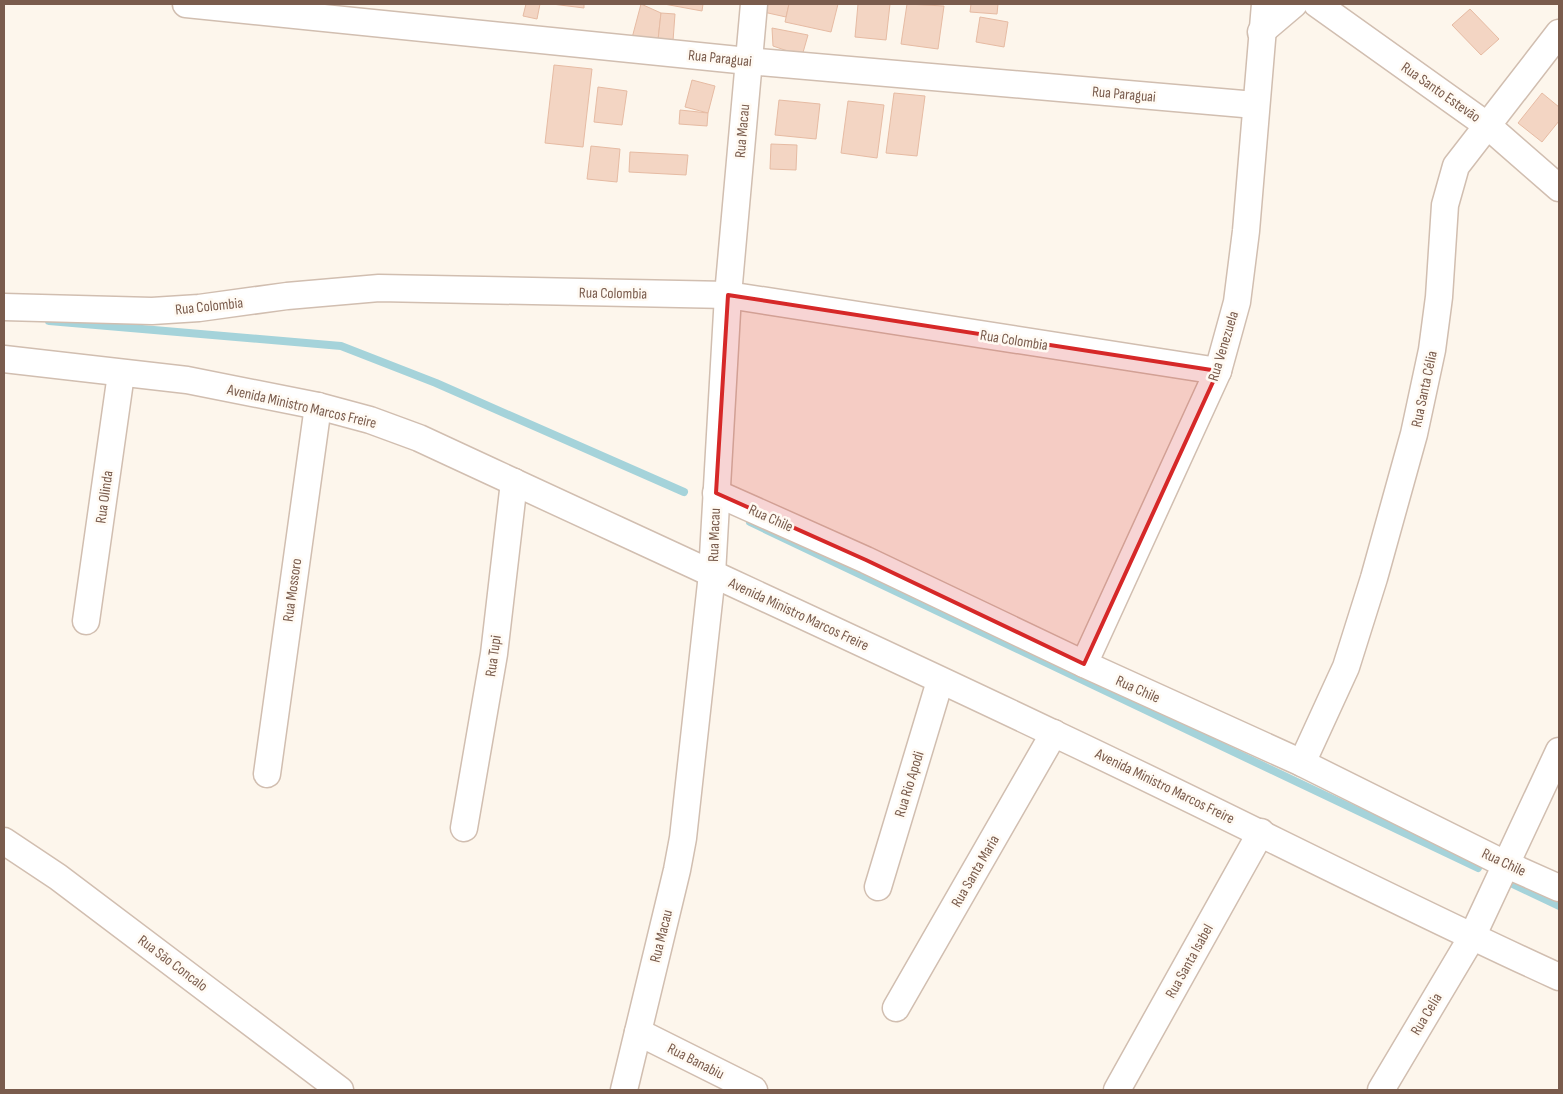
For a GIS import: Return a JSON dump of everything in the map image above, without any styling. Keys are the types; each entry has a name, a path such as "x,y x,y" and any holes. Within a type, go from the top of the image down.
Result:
{"street":[{"name":"Rua Paraguai","path":"186,4 748,61 1255,105"},
{"name":"Rua Macau","path":"624,1090 683,838 712,574 728,295 754,4"},
{"name":"Rua Venezuela","path":"1084,664 1218,371 1236,302 1246,231 1264,4"},
{"path":"1262,32 1294,4"},
{"name":"Rua Santo Estevão","path":"1317,4 1488,126 1559,188"},
{"name":"Rua Santa Célia","path":"1302,763 1346,668 1374,578 1414,434 1432,350 1439,296 1445,205 1456,166 1559,33"},
{"name":"Rua Colombia","path":"4,307 152,311 199,308 287,296 379,288 728,295 1218,371"},
{"name":"Avenida Ministro Marcos Freire","path":"4,359 121,374 187,380 318,406 370,420 420,438 1054,733 1261,832 1472,937 1559,977"},
{"name":"Rua Olinda","path":"86,621 121,374"},
{"name":"Rua Mossoro","path":"267,774 318,406"},
{"name":"Rua Tupi","path":"464,828 494,654 514,482"},
{"name":"Rua Chile","path":"716,493 866,560 1084,664 1302,763 1505,864 1559,888"},
{"name":"Rua Rio Apodi","path":"878,887 940,681"},
{"name":"Rua Santa Maria","path":"896,1008 1054,733"},
{"path":"1472,937 1559,751"},
{"name":"Rua Santa Isabel","path":"1117,1090 1261,832"},
{"name":"Rua São Concalo","path":"4,840 66,883 340,1090"},
{"name":"Rua Celia","path":"1381,1090 1472,937"},
{"name":"Rua Banabiu","path":"638,1032 754,1090"}],"highlighted area":[{"path":"728,295 1218,371 1084,664 866,560 716,493"}],"building":[{"path":"526,4 540,4 537,19 523,16"},
{"path":"552,4 584,4 584,8"},
{"path":"641,4 661,13 658,40 632,38"},
{"path":"664,4 703,4 702,11"},
{"path":"760,4 789,4 786,17 759,11"},
{"path":"789,4 838,4 831,32 785,22"},
{"path":"858,4 890,4 886,40 855,37"},
{"path":"907,4 944,6 938,49 901,44"},
{"path":"971,4 998,4 997,14 970,12"},
{"path":"1470,9 1499,39 1481,55 1452,25"},
{"path":"661,13 675,14 673,41 658,40"},
{"path":"980,17 1008,22 1004,47 976,42"},
{"path":"772,28 808,35 802,56 773,46"},
{"path":"554,65 592,69 583,147 545,143"},
{"path":"692,80 715,86 708,113 685,107"},
{"path":"598,87 627,91 622,125 594,122"},
{"path":"894,93 925,96 917,156 886,153"},
{"path":"1542,93 1559,107 1559,121 1542,142 1518,123"},
{"path":"779,100 820,104 816,139 775,135"},
{"path":"848,101 884,105 877,158 841,153"},
{"path":"680,110 708,113 707,126 679,124"},
{"path":"771,144 797,145 796,170 770,169"},
{"path":"591,146 620,149 617,182 587,179"},
{"path":"630,152 688,155 686,175 629,172"}],"waterway":[{"path":"49,321 341,346 436,383 684,492"},
{"path":"750,522 1478,868"},
{"path":"1502,879 1559,906"}]}
